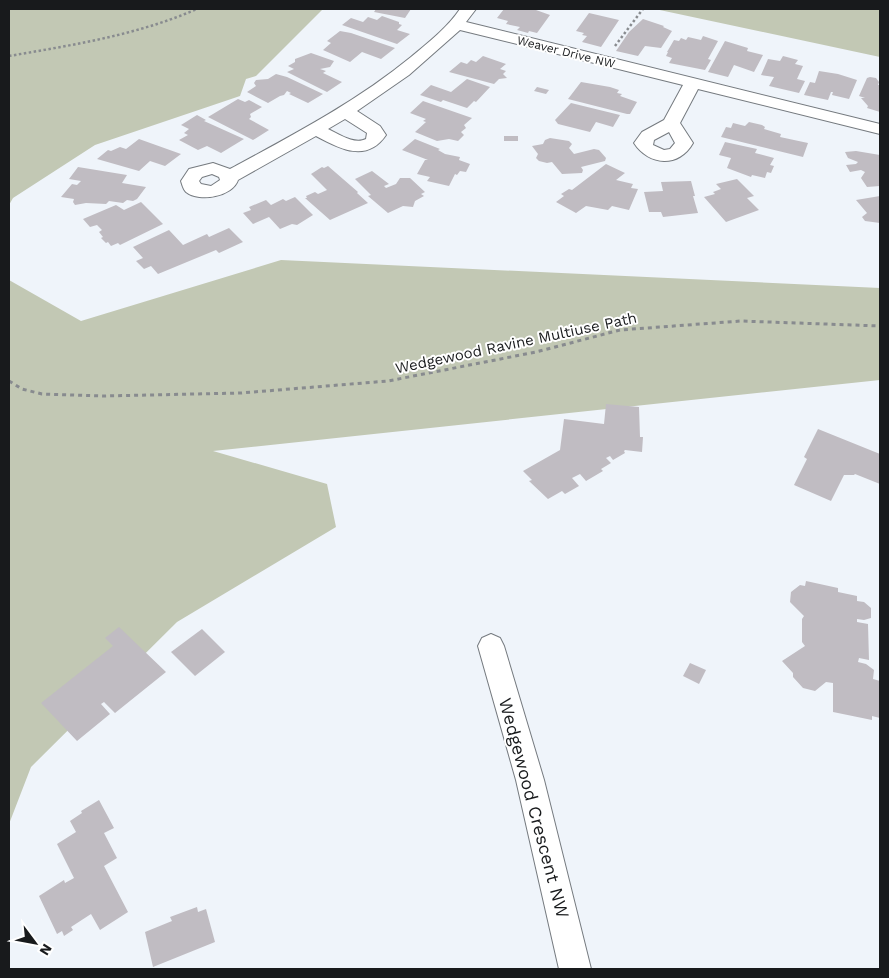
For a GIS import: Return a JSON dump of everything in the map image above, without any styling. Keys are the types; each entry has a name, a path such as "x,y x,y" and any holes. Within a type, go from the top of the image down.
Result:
{"street":[{"path":"229,177 316,130 397,78 458,25 468,9"},
{"name":"Weaver Drive NW","path":"458,25 880,129"},
{"path":"671,123 692,84"},
{"path":"316,130 354,146 364,146 373,141 377,135 374,130 345,111"},
{"name":"Wedgewood Crescent NW","path":"491,646 530,780 575,969"}],"path":[{"path":"9,56 137,30 197,9"},
{"path":"604,62 643,9"},
{"name":"Wedgewood Ravine Multiuse Path","path":"9,381 22,389 42,394 103,396 241,393 388,381 536,352 620,330 740,321 880,326"}],"green space":[{"path":"9,9 323,9 256,76 246,79 240,96 95,145 13,198 9,205"},
{"path":"655,9 880,9 880,57"},
{"path":"281,260 880,288 880,380 213,451 327,484 336,527 177,622 31,767 9,824 9,280 81,321"}],"building":[{"path":"376,9 411,9 405,18 374,12"},
{"path":"504,9 536,10 550,15 537,33 529,31 528,33 517,30 520,27 506,24 508,21 497,18"},
{"path":"589,13 619,20 601,47 582,42 587,36 576,31"},
{"path":"382,16 399,22 402,25 397,30 410,34 397,44 342,25 351,18 363,22 368,17 377,20"},
{"path":"643,19 664,26 672,31 661,48 645,46 638,56 616,51 629,32"},
{"path":"340,31 395,48 381,59 362,52 350,62 323,50 331,43 327,41"},
{"path":"703,36 718,41 708,59 711,60 705,70 669,63 672,58 666,56 674,40 679,41 681,38 686,40 688,37 701,40"},
{"path":"725,41 748,48 747,51 763,55 754,72 734,65 728,77 708,72"},
{"path":"311,53 334,61 330,67 320,69 326,71 323,73 342,82 327,92 287,72 294,69 288,66 295,62 295,59"},
{"path":"483,56 506,64 500,69 506,71 503,74 507,78 499,79 494,84 449,72 461,62 467,64 471,60 476,62"},
{"path":"783,56 798,60 795,64 803,66 797,79 805,81 799,93 769,86 774,77 761,75 768,59 780,61"},
{"path":"819,71 857,80 849,99 832,95 833,92 831,92 828,100 804,95 810,82 815,83"},
{"path":"276,74 287,77 323,94 308,103 289,94 291,93 287,91 284,95 268,103 247,92 256,86 254,83 256,80 268,79"},
{"path":"867,78 876,78 879,82 878,85 880,85 880,112 867,108 868,106 861,98 865,98 859,96"},
{"path":"467,79 490,87 476,102 474,101 467,108 420,95 431,85 451,92"},
{"path":"581,82 619,90 617,93 622,94 620,96 637,102 630,114 627,114 568,99"},
{"path":"537,87 549,90 546,94 534,91"},
{"path":"238,99 245,102 249,100 262,107 250,114 251,117 249,119 269,130 253,140 208,117"},
{"path":"423,101 472,118 464,125 466,128 461,132 464,135 458,141 449,139 437,141 415,132 426,122 423,121 426,119 410,113"},
{"path":"571,103 620,115 613,127 596,122 590,132 558,124 555,120"},
{"path":"197,115 206,120 204,121 244,139 221,153 207,146 198,150 179,140 188,135 184,133 189,129 181,125"},
{"path":"749,122 762,125 765,127 764,129 781,134 780,137 808,143 803,157 721,137 726,127 731,128 733,123 745,126"},
{"path":"504,136 518,136 518,141 504,141"},
{"path":"550,138 569,141 572,144 569,148 574,154 594,149 599,150 606,158 605,161 581,167 582,173 562,174 552,162 539,161 536,158 538,154 532,146 543,144 545,140"},
{"path":"139,139 181,154 165,166 150,161 139,171 97,159 108,150 111,151 120,147 126,149"},
{"path":"415,139 440,149 438,150 445,154 460,157 459,160 470,164 466,172 460,171 457,175 455,174 449,186 427,181 430,177 417,174 425,160 428,160 402,150"},
{"path":"725,142 757,149 755,153 774,158 770,165 774,166 771,173 767,172 765,178 752,175 751,177 727,168 731,158 719,155"},
{"path":"856,151 880,155 880,186 867,187 861,178 865,172 861,170 850,172 846,165 858,162 848,158 845,152"},
{"path":"606,164 625,173 616,180 633,184 631,188 638,189 629,210 612,206 608,210 586,206 576,213 556,202 564,196 561,194 569,189 572,190"},
{"path":"328,166 368,203 330,220 305,198 315,192 318,194 327,190 311,174 322,167"},
{"path":"78,167 127,175 122,183 146,187 137,199 133,201 127,200 123,203 109,201 106,204 86,203 75,205 74,199 61,197 72,184 77,185 81,181 69,179"},
{"path":"372,171 389,184 384,186 386,188 396,184 400,178 410,178 425,192 421,194 424,196 415,201 413,207 403,206 388,213 368,196 371,195 355,179"},
{"path":"737,179 754,196 747,198 759,210 726,222 704,197 715,194 713,192 721,189 716,184"},
{"path":"691,181 698,213 663,217 661,212 649,212 644,192 663,191 661,182"},
{"path":"880,196 880,223 865,221 862,217 867,213 856,200"},
{"path":"295,197 313,215 297,225 292,224 280,229 269,217 253,224 243,213 251,210 249,207 266,200 271,205 283,199 286,201"},
{"path":"141,202 163,224 120,245 118,243 111,246 108,242 106,243 101,238 103,237 99,232 102,230 97,225 90,227 83,219 116,205 124,210"},
{"path":"229,228 243,242 219,253 216,250 158,274 151,266 144,269 136,261 143,258 133,247 169,230 183,245 207,234 209,237"},
{"path":"606,404 639,407 640,437 643,437 642,452 625,450 625,453 613,460 610,456 606,458 611,463 601,469 603,471 586,481 580,474 572,478 579,486 565,494 562,491 548,499 529,481 532,480 523,471 560,450 564,419 604,424"},
{"path":"818,429 880,454 880,484 855,474 844,475 831,501 794,485 807,459 804,457"},
{"path":"806,581 838,588 838,592 857,596 857,601 864,602 871,608 871,618 857,619 857,622 868,624 869,660 859,658 858,662 866,664 874,670 873,679 880,681 880,718 872,716 872,720 833,712 833,683 826,682 815,691 803,688 782,661 805,646 802,642 802,619 804,616 790,602 791,592 800,585 805,586"},
{"path":"119,627 166,672 115,713 104,702 101,704 110,714 77,741 41,703 113,646 105,638"},
{"path":"202,629 225,652 195,676 171,652"},
{"path":"690,663 706,670 699,684 683,676"},
{"path":"99,800 114,828 104,833 117,858 104,866 128,912 100,930 91,914 71,927 73,930 64,936 62,931 57,934 39,896 64,880 65,883 74,878 57,844 76,832 70,821 82,813 81,811"},
{"path":"197,907 198,912 206,909 215,942 153,967 145,932 172,921 170,917"}]}
